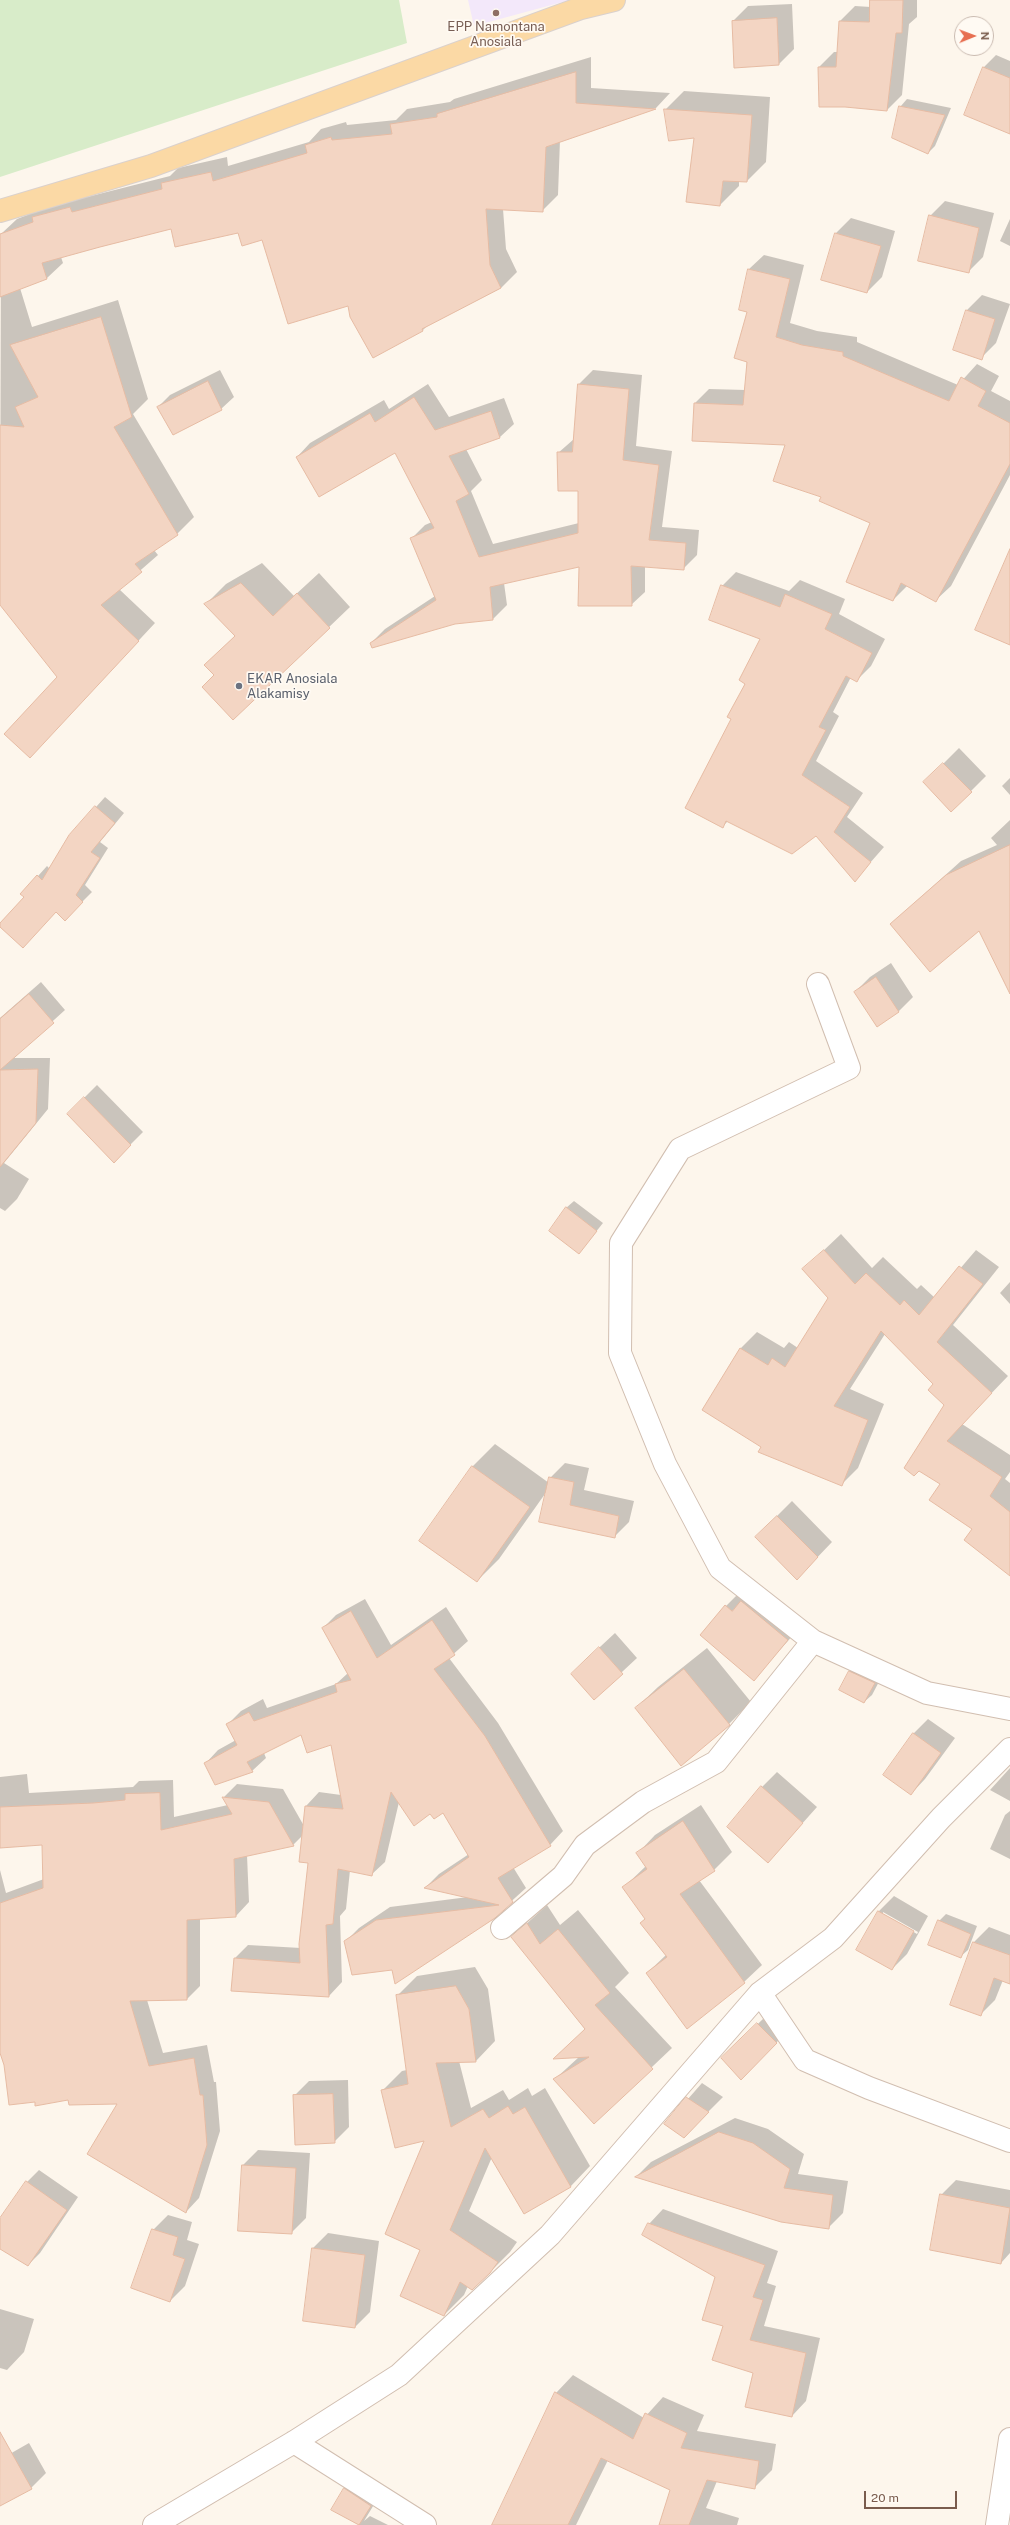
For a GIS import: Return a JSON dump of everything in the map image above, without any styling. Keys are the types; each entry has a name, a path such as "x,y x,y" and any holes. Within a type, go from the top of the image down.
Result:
{"main road":[{"path":"0,211 151,166 581,8 614,0"}],"street":[{"path":"818,984 849,1068 680,1149 621,1243 620,1353 665,1464 720,1568 813,1641 927,1693 1010,1709"},
{"path":"502,1928 563,1876 585,1845 643,1802 716,1762 813,1641"},
{"path":"154,2525 294,2442 399,2375 550,2235 760,1993 833,1938 941,1818 1010,1749"},
{"path":"760,1993 804,2060 869,2088 1010,2141"},
{"path":"997,2525 1010,2439"},
{"path":"294,2442 426,2525"}],"shaded area":[{"name":"EPP Namontana Anosiala","path":"468,0 570,0 474,26"}],"green space":[{"path":"0,0 399,0 407,43 0,177"}],"building":[{"path":"870,0 903,0 902,33 896,33 887,111 845,107 819,107 818,67 836,67 839,21 869,22"},
{"path":"777,18 779,65 734,68 732,21"},
{"path":"983,67 1010,78 1010,134 964,115"},
{"path":"576,72 576,103 656,109 546,147 543,212 486,209 490,265 501,288 422,329 423,331 373,358 350,317 348,306 288,324 262,240 242,246 238,233 175,247 171,229 100,247 42,263 47,279 0,297 0,234 33,222 32,217 70,207 72,212 162,189 161,183 211,172 213,181 307,153 305,145 331,137 332,140 392,134 390,124 437,117 437,114"},
{"path":"899,106 945,115 928,154 892,138"},
{"path":"664,109 752,115 747,182 723,181 720,206 686,202 694,138 669,141"},
{"path":"929,215 979,228 969,273 918,261"},
{"path":"835,233 881,246 867,293 821,280"},
{"path":"748,269 790,279 776,337 802,345 843,352 843,356 949,401 961,377 986,391 978,406 1010,423 1010,464 936,602 901,583 893,601 846,582 870,523 819,501 821,497 773,481 785,445 692,441 694,403 743,405 747,362 734,358 747,312 739,310"},
{"path":"966,310 995,319 982,360 953,350"},
{"path":"101,317 132,417 114,427 178,535 135,564 142,572 101,605 139,641 30,758 4,734 57,677 0,605 0,425 24,427 15,407 38,397 10,345"},
{"path":"208,381 222,410 173,435 157,407"},
{"path":"578,384 629,389 623,460 659,465 649,540 686,543 684,570 631,566 632,606 578,606 579,567 490,587 493,620 455,624 372,648 370,643 436,600 410,538 434,528 395,453 319,497 296,457 370,413 375,422 414,397 435,430 491,411 500,438 449,456 469,494 456,501 479,557 578,533 578,491 558,491 557,452 572,452"},
{"path":"1010,549 1010,645 975,630"},
{"path":"241,583 273,616 297,593 330,628 233,720 202,687 214,675 204,665 235,636 204,604"},
{"path":"721,585 780,607 785,594 832,614 825,629 872,653 857,682 846,676 819,727 826,730 802,775 850,807 834,832 871,862 855,882 816,836 792,854 726,821 723,828 685,808 731,719 727,717 745,684 739,680 760,639 709,620"},
{"path":"943,763 972,792 951,812 923,782"},
{"path":"95,806 115,823 91,852 100,858 76,895 83,902 65,921 56,912 23,948 0,927 0,923 24,897 20,894 37,875 42,880 69,835"},
{"path":"1010,845 1010,994 979,931 930,972 890,924 946,875"},
{"path":"876,977 899,1012 877,1027 854,992"},
{"path":"29,994 54,1023 0,1070 0,1019"},
{"path":"38,1069 36,1123 0,1167 0,1070"},
{"path":"84,1097 131,1145 114,1163 67,1114"},
{"path":"566,1207 597,1231 579,1254 549,1231"},
{"path":"824,1250 855,1284 866,1273 900,1305 904,1300 919,1315 959,1266 983,1284 937,1342 992,1393 947,1441 1002,1477 990,1496 1010,1512 1010,1576 964,1540 972,1529 929,1500 940,1484 919,1471 914,1476 904,1468 944,1405 928,1390 933,1384 881,1331 834,1406 868,1420 842,1486 758,1452 761,1447 702,1410 740,1348 768,1365 772,1358 785,1367 828,1298 802,1269"},
{"path":"472,1466 530,1507 477,1582 419,1541"},
{"path":"549,1477 574,1482 570,1505 619,1516 615,1538 539,1522"},
{"path":"777,1516 818,1557 797,1580 755,1537"},
{"path":"741,1601 788,1640 754,1681 700,1635 725,1605 732,1611"},
{"path":"351,1611 377,1658 432,1620 455,1655 434,1669 485,1736 551,1846 498,1878 513,1902 495,1918 395,1984 392,1970 352,1975 344,1941 376,1920 499,1905 424,1888 469,1857 443,1813 434,1819 430,1814 414,1826 391,1792 372,1876 338,1869 333,1924 326,1925 329,1997 231,1991 234,1958 300,1963 299,1944 308,1863 299,1862 305,1806 343,1809 331,1745 307,1753 301,1735 247,1762 253,1772 215,1785 204,1763 237,1745 226,1724 249,1712 254,1721 337,1692 335,1684 351,1680 322,1628"},
{"path":"599,1647 623,1674 594,1700 571,1674"},
{"path":"684,1669 730,1725 681,1766 635,1708"},
{"path":"849,1671 875,1683 864,1703 839,1690"},
{"path":"913,1733 941,1753 911,1795 883,1775"},
{"path":"761,1786 803,1823 768,1863 727,1827"},
{"path":"160,1793 161,1830 232,1814 222,1797 269,1802 294,1846 234,1859 236,1917 187,1920 187,2000 130,2001 149,2066 194,2058 200,2095 203,2095 207,2145 186,2213 87,2154 117,2104 69,2105 68,2100 35,2106 35,2102 9,2105 4,2065 0,2053 0,1903 43,1888 42,1845 0,1848 0,1807 93,1803 125,1800 125,1794"},
{"path":"683,1821 715,1871 680,1894 745,1983 687,2029 646,1973 667,1957 640,1923 645,1919 622,1887 647,1869 636,1853"},
{"path":"878,1911 914,1931 892,1970 856,1950"},
{"path":"938,1920 971,1934 961,1958 928,1945"},
{"path":"527,1923 540,1944 558,1929 610,1993 595,2005 653,2069 594,2124 553,2079 589,2057 553,2059 585,2029 511,1937"},
{"path":"973,1942 1010,1955 1010,1984 994,1978 981,2016 950,2005"},
{"path":"456,1986 469,2009 476,2062 436,2063 451,2127 483,2109 489,2118 508,2106 513,2114 525,2107 571,2187 524,2214 485,2148 450,2230 498,2262 490,2273 472,2290 460,2282 444,2316 400,2296 420,2250 385,2234 424,2141 395,2148 381,2090 408,2084 396,1995"},
{"path":"757,2023 777,2043 741,2080 721,2058"},
{"path":"333,2094 335,2143 295,2145 293,2095"},
{"path":"686,2097 709,2112 684,2138 664,2124"},
{"path":"719,2132 753,2143 790,2169 784,2188 833,2195 829,2229 781,2222 635,2177"},
{"path":"242,2165 296,2168 292,2234 238,2231"},
{"path":"26,2181 67,2210 28,2266 0,2249 0,2218"},
{"path":"940,2194 1010,2208 1001,2264 930,2250"},
{"path":"648,2223 765,2265 753,2297 763,2300 750,2340 806,2353 792,2417 745,2407 753,2373 712,2360 723,2326 702,2320 715,2277 642,2235"},
{"path":"152,2229 178,2237 173,2255 185,2259 170,2302 131,2288"},
{"path":"312,2248 365,2255 355,2328 303,2321"},
{"path":"555,2392 633,2439 645,2413 687,2433 681,2448 759,2461 755,2489 707,2480 689,2525 659,2525 670,2490 601,2458 568,2525 492,2525"},
{"path":"0,2432 32,2489 0,2506"},
{"path":"344,2488 371,2506 359,2525 331,2510"}],"place":[{"name":"EPP Namontana Anosiala","path":"496,13"},
{"name":"EKAR Anosiala Alakamisy","path":"239,686"}]}
